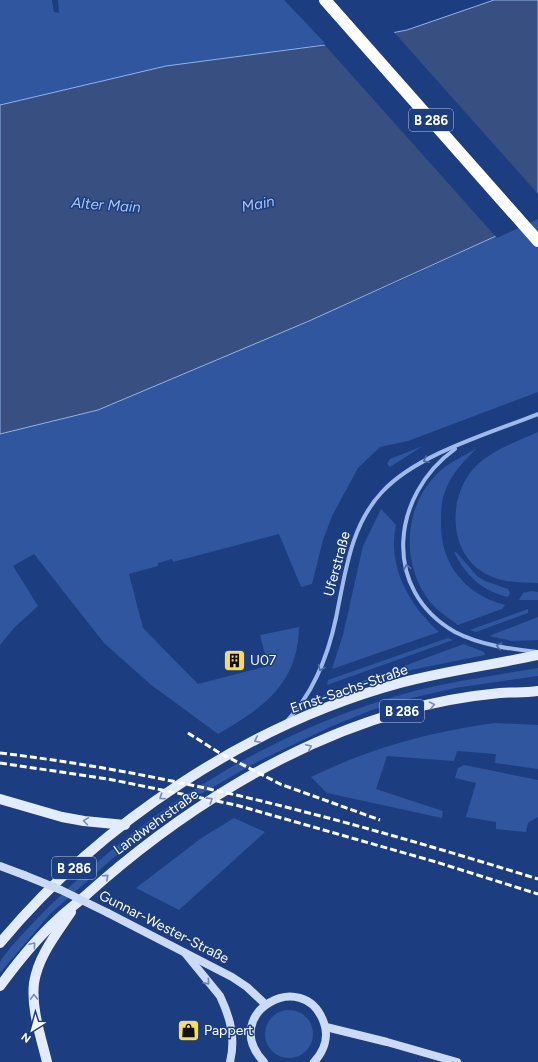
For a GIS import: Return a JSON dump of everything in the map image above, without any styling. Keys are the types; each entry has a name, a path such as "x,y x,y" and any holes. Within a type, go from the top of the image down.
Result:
{"highway":[{"name":"B 286","path":"325,0 538,240"}],"main road":[{"name":"Ernst-Sachs-Straße","path":"243,747 280,728 333,706 399,684 465,668 538,653"},
{"name":"Landwehrstraße","path":"0,986 39,938 56,920 116,868 168,828 230,788 325,739 404,711 459,699 538,691"},
{"name":"Landwehrstraße","path":"0,943 58,881 125,825 194,776 243,747"},
{"path":"0,800 62,817 125,825"},
{"path":"47,1062 37,1020 34,1000 34,982 40,963 49,946 77,903"}],"street":[{"name":"Uferstraße","path":"280,728 307,697 322,668 334,624 350,552 356,533 372,504 382,492 406,472 433,457 538,414"},
{"name":"Uferstraße","path":"462,444 437,463 425,477 411,501 407,514 403,540 408,570 413,588 421,602 433,616 462,635 512,649 538,653"},
{"name":"Gunnar-Wester-Straße","path":"0,866 61,890 183,951 232,977 247,987 265,1004"},
{"path":"183,951 220,996 230,1020 232,1040 230,1062"},
{"path":"264,1062 254,1048 251,1029 253,1020 265,1004 285,996 296,997 307,1001 316,1008 322,1017 326,1027 324,1046 314,1062"},
{"path":"326,1027 387,1042 457,1062"}],"shaded area":[{"path":"0,0 52,0 54,12 59,13 58,0 284,0 326,44 166,66 0,105"},
{"path":"538,217 538,392 408,441 380,447 358,468 332,516 323,540 312,584 301,587 279,534 173,562 172,559 158,563 158,566 129,574 143,628 198,684 268,666 260,635 299,627 297,647 292,664 285,679 263,704 218,734 150,684 104,643 34,554 13,566 38,606 14,628 0,645 0,434 98,410 391,285"},
{"path":"538,432 538,583 506,581 484,573 467,558 457,532 457,503 461,489 467,477 482,460 506,446"},
{"path":"423,446 390,467 387,464 390,459"},
{"path":"477,448 455,472 444,493 441,510 442,538 450,564 467,585 478,594 505,605 502,609 458,625 430,602 421,587 414,571 410,554 410,537 412,520 417,504 425,489 436,475 445,467"},
{"path":"381,509 396,525 394,540 395,555 403,584 418,610 439,632 332,669 343,635 363,546"},
{"path":"454,552 457,553 477,576 485,581 508,589 510,593 508,597 490,591 476,581 464,568"},
{"path":"532,591 538,592 538,600 519,600 523,593"},
{"path":"528,609 528,613 476,632 470,630"},
{"path":"538,617 538,640 512,641 489,636"},
{"path":"448,638 453,640 327,685 328,680"},
{"path":"464,644 484,652 485,655 411,670 320,699 319,697"},
{"path":"538,668 538,676 455,688 412,698 372,710 330,727 257,762 183,804 112,859 50,914 0,973 0,963 8,950 52,904 93,866 130,835 170,806 210,780 253,755 296,734 341,715 406,693"},
{"path":"495,723 538,725 538,769 495,763 496,754 457,751 454,761 387,756 376,789 443,811 442,818 327,793 311,777 356,757 400,742 446,731"},
{"path":"464,765 538,780 538,817 528,823 526,832 496,829 496,822 466,817 476,783 455,778 458,768"},
{"path":"234,818 265,832 179,910 136,888 200,839"},
{"path":"284,1010 294,1010 306,1017 313,1029 313,1039 306,1051 294,1058 284,1058 276,1054 269,1047 265,1039 265,1029 269,1021 276,1014"}],"water":[{"path":"494,0 538,0 538,217 309,321 98,410 0,434 0,105 166,66 340,43 407,30"}],"pier":[{"path":"393,31 538,194 538,219 497,238 323,43"}],"railway":[{"path":"188,733 218,752 280,784 380,820"},
{"path":"0,753 69,762 205,788 405,839 538,879"},
{"path":"0,763 108,779 236,805 436,862 538,894"}],"place":[{"name":"U07","path":"234,660"},
{"name":"Pappert","path":"189,1030"}],"water label":[{"name":"Main","path":"258,204"},
{"name":"Alter Main","path":"106,205"}]}
